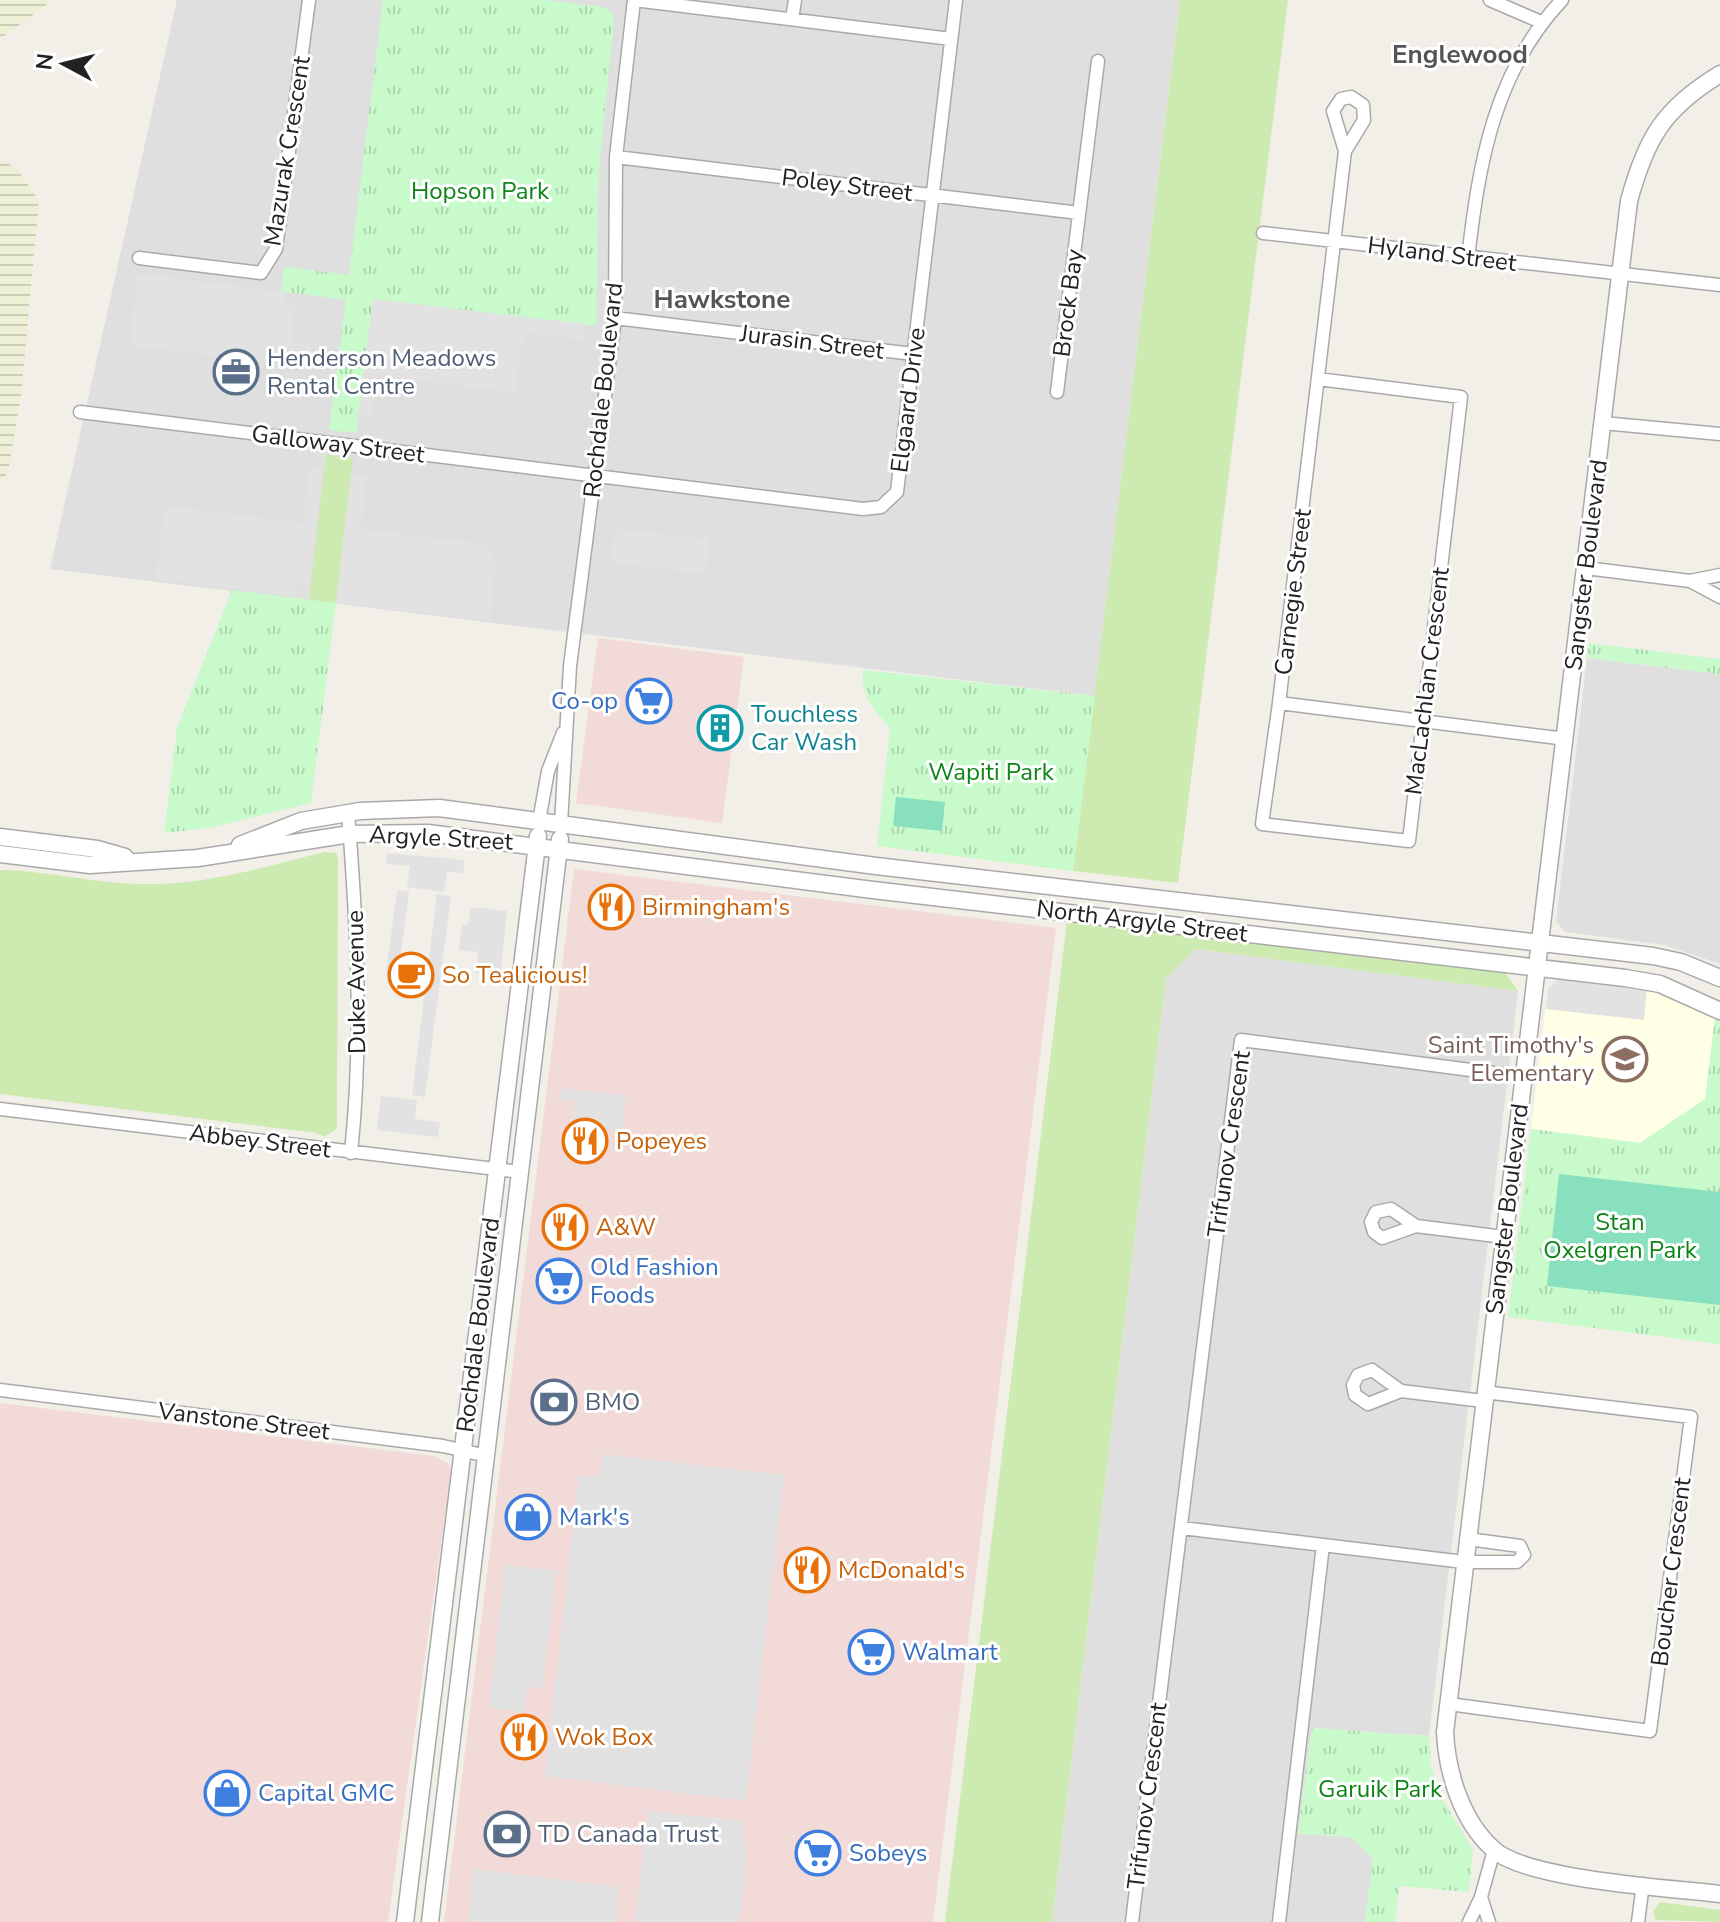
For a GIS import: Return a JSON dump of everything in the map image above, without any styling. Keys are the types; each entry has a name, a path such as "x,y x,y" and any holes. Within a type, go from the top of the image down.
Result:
{"street":[{"name":"Mazurak Crescent","path":"139,258 261,273 276,249 309,0"},
{"path":"634,0 951,39"},
{"name":"Rochdale Boulevard","path":"430,1922 559,848 567,771 564,730 615,318 616,157 634,0"},
{"path":"792,19 795,0"},
{"name":"Elgaard Drive","path":"595,477 863,509 881,507 897,492 956,0"},
{"path":"1490,0 1541,22"},
{"path":"1468,258 1477,179 1493,114 1517,61 1541,22 1562,0"},
{"name":"Brock Bay","path":"1057,392 1098,61"},
{"name":"Sangster Boulevard","path":"1494,1850 1474,1825 1452,1779 1446,1743 1449,1704 1629,201 1651,137 1672,108 1720,74"},
{"name":"Carnegie Street","path":"1345,151 1279,703 1566,739"},
{"name":"Poley Street","path":"616,157 1079,213"},
{"name":"Hyland Street","path":"1263,233 1720,285"},
{"name":"Jurasin Street","path":"615,318 913,354"},
{"name":"MacLachlan Crescent","path":"1279,703 1262,824 1409,841 1461,397 1318,379"},
{"name":"Galloway Street","path":"80,412 595,477"},
{"path":"1603,423 1719,436"},
{"path":"1586,568 1690,581 1720,575"},
{"path":"1690,581 1720,597"},
{"name":"Rochdale Boulevard","path":"405,1922 539,821 548,771 564,730"},
{"name":"Argyle Street","path":"229,851 301,821 348,812 439,808 561,824"},
{"name":"Duke Avenue","path":"348,812 357,937 359,1060 351,1153"},
{"name":"North Argyle Street","path":"561,824 876,866 1653,956 1720,978"},
{"name":"Argyle Street","path":"0,854 90,865 134,859 198,858 350,834 428,833 559,848"},
{"name":"Argyle Street","path":"0,837 97,849 134,859"},
{"name":"North Argyle Street","path":"559,848 793,880 1660,984 1720,1011"},
{"name":"Trifunov Crescent","path":"1132,1922 1241,1040 1524,1077"},
{"name":"Abbey Street","path":"0,1109 520,1172"},
{"path":"1416,1226 1504,1237"},
{"name":"Vanstone Street","path":"0,1390 443,1446 487,1456"},
{"path":"1401,1391 1484,1396"},
{"name":"Boucher Crescent","path":"1449,1704 1650,1731 1691,1417 1484,1396"},
{"path":"1182,1528 1464,1562 1517,1562 1524,1555 1520,1546 1468,1539"},
{"path":"1279,1922 1323,1545"},
{"path":"1469,1922 1481,1897 1494,1850 1533,1867 1720,1894"},
{"path":"1638,1922 1643,1884"},
{"path":"1481,1897 1489,1922"}],"shaded area":[{"path":"0,0 53,0 0,39"},
{"name":"Hawkstone","path":"177,0 1180,0 1095,696 50,569"},
{"path":"0,158 18,170 39,201 21,396 8,473 0,481"},
{"path":"138,274 287,292 286,304 295,305 291,342 311,345 309,367 130,346"},
{"path":"373,299 585,324 582,340 524,332 515,393 377,375 372,418 358,417"},
{"path":"309,467 323,468 309,586 298,584 296,596 156,579 163,517 170,506 302,523"},
{"path":"351,474 366,475 361,529 486,544 496,559 489,620 336,603"},
{"path":"615,529 709,539 705,574 611,563"},
{"path":"598,638 744,657 722,823 576,803"},
{"path":"1587,658 1720,674 1720,964 1664,945 1566,932 1556,922"},
{"path":"387,853 465,860 463,873 447,872 444,892 407,887 410,866 386,864"},
{"path":"574,869 1056,928 933,1922 444,1922"},
{"path":"397,890 409,892 398,975 386,974"},
{"path":"437,894 451,896 425,1097 412,1095"},
{"path":"471,907 507,911 500,976 476,973 478,952 459,950 462,925 468,925"},
{"path":"1195,949 1518,991 1429,1736 1312,1728 1298,1833 1351,1837 1373,1859 1365,1922 1052,1922 1166,978"},
{"name":"Saint Timothy's Elementary","path":"1559,979 1647,989 1715,1018 1706,1099 1640,1143 1531,1129 1548,988"},
{"path":"1559,979 1647,989 1644,1020 1546,1009 1548,988"},
{"path":"561,1088 626,1095 622,1131 573,1125 575,1102 559,1100"},
{"path":"381,1096 417,1100 415,1119 440,1122 438,1137 377,1130"},
{"path":"0,1403 434,1456 449,1464 451,1473 388,1922 0,1922"},
{"path":"603,1454 784,1475 746,1801 545,1776 579,1475 600,1477"},
{"path":"505,1565 556,1571 542,1689 527,1687 524,1712 489,1708"},
{"path":"648,1811 741,1821 747,1858 739,1922 635,1922"},
{"path":"474,1869 619,1887 615,1922 468,1922"}],"green space":[{"name":"Hopson Park","path":"383,0 545,0 604,7 612,13 614,23 599,168 596,326 373,299 357,433 329,430 346,300 281,291 284,267 349,275"},
{"path":"1180,0 1288,0 1178,883 1073,871"},
{"path":"326,454 353,458 336,603 309,600"},
{"path":"232,590 336,603 311,803 209,828 164,833 177,728"},
{"path":"1589,643 1720,659 1720,674 1587,658"},
{"name":"Wapiti Park","path":"863,670 1095,696 1073,871 877,846 890,728 866,694"},
{"path":"896,797 945,802 942,831 893,826"},
{"path":"324,852 338,856 337,1129 324,1137 317,1133 0,1094 0,870 88,880 165,884 234,874"},
{"path":"1067,921 1506,973 1518,991 1196,949 1166,978 1052,1922 945,1922"},
{"name":"Stan Oxelgren Park","path":"1715,1018 1720,1022 1720,1344 1508,1317 1531,1129 1640,1143 1705,1099"},
{"path":"1559,1174 1720,1192 1720,1305 1547,1286"},
{"name":"Garuik Park","path":"1312,1728 1429,1736 1431,1766 1442,1799 1473,1849 1469,1892 1399,1886 1395,1922 1365,1922 1373,1859 1351,1837 1298,1834"},
{"path":"1660,1902 1720,1910 1720,1922 1656,1920 1653,1912"}],"place":[{"name":"Henderson Meadows Rental Centre","path":"236,372"},
{"name":"Co-op","path":"649,701"},
{"name":"Touchless Car Wash","path":"720,728"},
{"name":"Birmingham's","path":"611,907"},
{"name":"So Tealicious!","path":"411,975"},
{"name":"Saint Timothy's Elementary","path":"1625,1059"},
{"name":"Popeyes","path":"585,1141"},
{"name":"A&W","path":"565,1227"},
{"name":"Old Fashion Foods","path":"559,1281"},
{"name":"BMO","path":"554,1402"},
{"name":"Mark's","path":"528,1517"},
{"name":"McDonald's","path":"807,1570"},
{"name":"Walmart","path":"871,1652"},
{"name":"Wok Box","path":"524,1737"},
{"name":"Capital GMC","path":"227,1793"},
{"name":"TD Canada Trust","path":"507,1834"},
{"name":"Sobeys","path":"818,1853"}],"district":[{"name":"Englewood","path":"1460,54"},
{"name":"Hawkstone","path":"722,299"}]}
